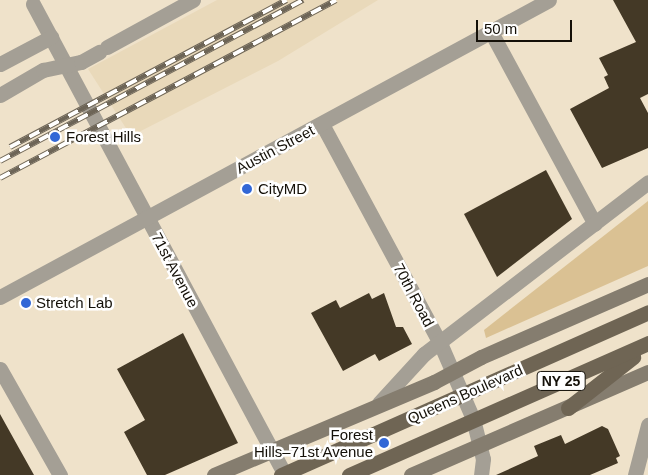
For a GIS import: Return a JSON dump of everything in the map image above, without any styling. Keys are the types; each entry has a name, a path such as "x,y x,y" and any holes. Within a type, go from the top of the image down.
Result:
{"main road":[{"name":"Queens Boulevard","path":"284,475 648,312"},
{"name":"Queens Boulevard","path":"349,475 473,419 648,344"},
{"path":"568,408 648,344"}],"street":[{"path":"0,95 43,70 65,65 103,50 193,0"},
{"name":"Austin Street","path":"0,297 549,0"},
{"name":"71st Avenue","path":"33,4 272,449 284,475"},
{"path":"491,32 595,224"},
{"path":"0,64 51,37"},
{"name":"70th Road","path":"322,124 440,343 473,419 480,444 481,475"},
{"name":"Queens Boulevard","path":"379,403 440,343 648,182"},
{"name":"Queens Boulevard","path":"214,475 453,372 648,284"},
{"path":"0,369 60,475"},
{"path":"411,475 648,372"},
{"path":"635,475 648,425"}],"shaded area":[{"path":"217,0 378,0 278,61 131,136 88,69"},
{"path":"648,201 648,266 486,338 484,330"}],"building":[{"path":"613,0 648,0 648,94 640,98 648,113 648,148 602,168 570,109 609,88 604,77 608,75 599,58 636,42"},
{"path":"546,170 572,219 497,277 464,214"},
{"path":"369,293 372,299 384,293 396,327 403,327 412,344 379,361 375,354 343,371 311,313 336,300 340,308"},
{"path":"183,333 238,443 165,475 147,475 124,432 145,420 117,369"},
{"path":"0,414 20,450 34,475 0,475"},
{"path":"602,426 608,429 620,456 616,458 618,463 590,475 496,475 538,456 534,446 561,435 565,444"}],"railway":[{"path":"10,147 286,0"},
{"path":"0,161 303,0"},
{"path":"0,178 336,0"}],"place":[{"name":"Forest Hills","path":"55,137"},
{"name":"CityMD","path":"247,189"},
{"name":"Stretch Lab","path":"26,303"},
{"name":"Forest Hills–71st Avenue","path":"384,443"}]}
